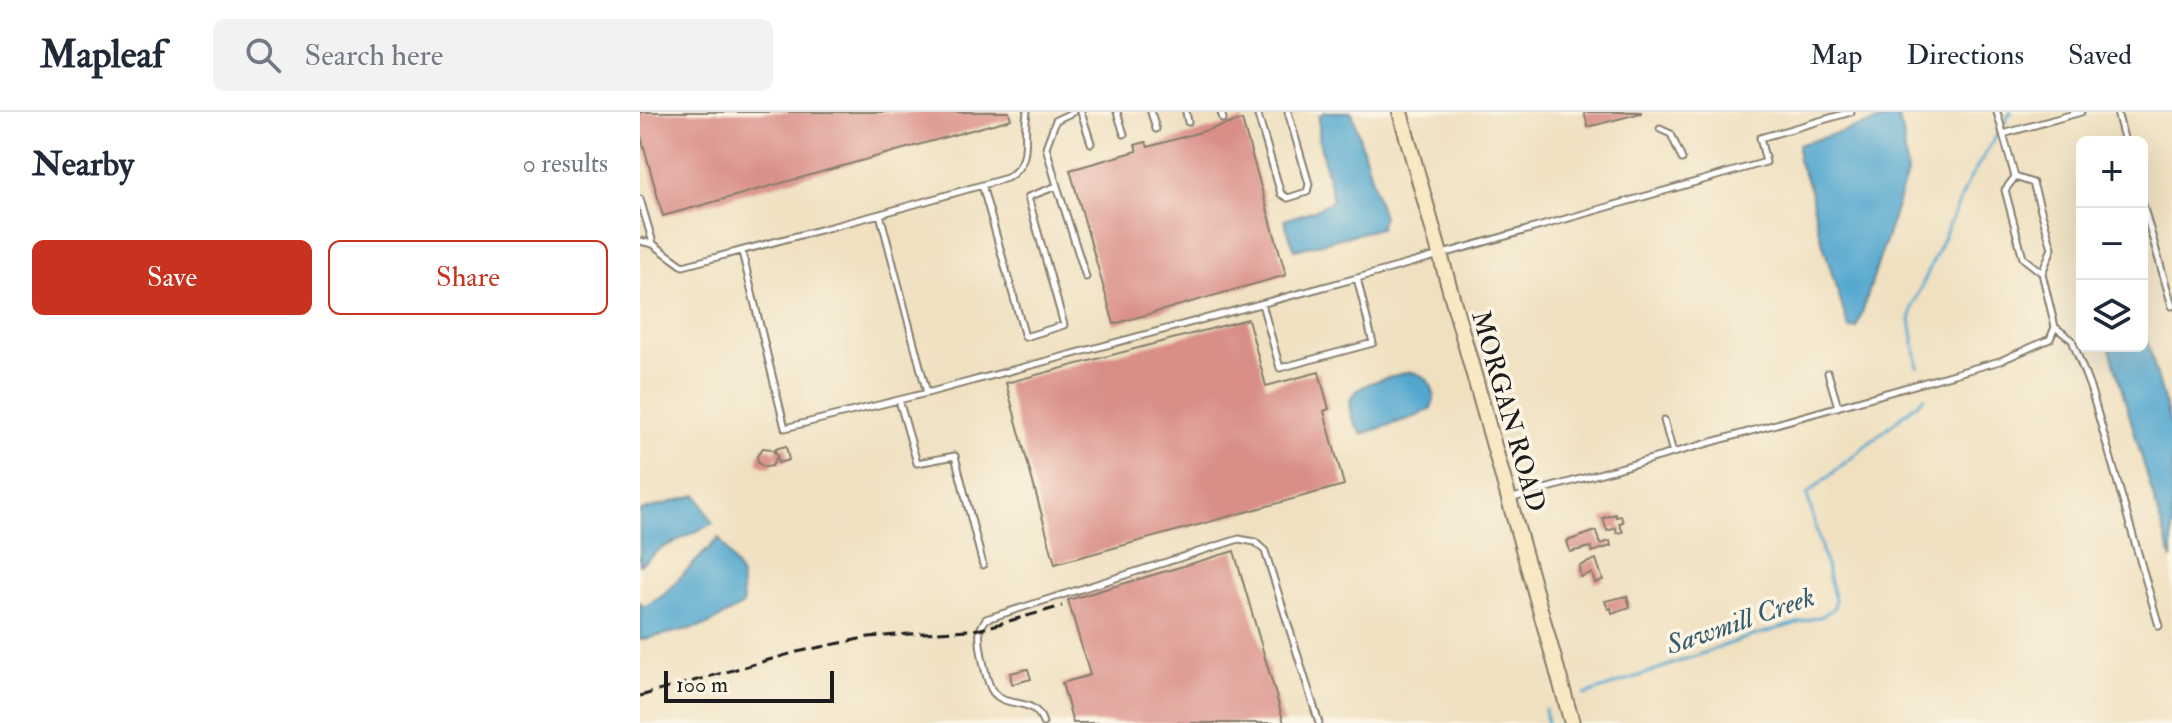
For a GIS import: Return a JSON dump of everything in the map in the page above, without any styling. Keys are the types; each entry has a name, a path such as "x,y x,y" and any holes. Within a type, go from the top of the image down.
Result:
{"street":[{"name":"MORGAN ROAD","path":"1400,112 1572,723"}],"lane":[{"path":"640,241 653,244 683,266 1007,178 1021,169 1025,155 1027,112"},
{"path":"1073,112 1056,120 1046,147 1086,277"},
{"path":"1081,112 1091,143"},
{"path":"1117,112 1124,134"},
{"path":"1151,112 1156,129"},
{"path":"1186,112 1188,122"},
{"path":"1257,112 1281,194 1288,198 1307,192 1309,184 1288,112"},
{"path":"742,252 785,428 1262,304 1766,162 1760,138 1851,112"},
{"path":"1997,112 2015,177"},
{"path":"2003,134 2081,112"},
{"path":"2117,112 2123,136"},
{"path":"1660,129 1671,134 1682,159"},
{"path":"1509,499 2000,361 2050,339 2055,327 2042,273 2052,248 2033,183 2015,177"},
{"path":"2015,177 2005,190 2023,258 2042,273"},
{"path":"982,185 1025,337 1064,325 1028,197 1057,186"},
{"path":"640,199 653,244"},
{"path":"2144,208 2172,306"},
{"path":"880,214 927,393"},
{"path":"1262,304 1280,368 1373,343 1357,278"},
{"path":"2055,327 2072,340 2091,390 2159,626"},
{"path":"1828,373 1838,407"},
{"path":"899,400 917,463 955,456 983,565"},
{"path":"1664,420 1673,453"},
{"path":"1043,723 1041,715 1027,704 1006,701 993,692 981,653 981,629 986,619 1239,539 1255,542 1265,551 1319,723"}],"water":[{"path":"1325,112 1352,112 1383,217 1380,228 1295,250 1284,220 1333,200 1319,140 1319,116"},
{"path":"1897,115 1903,132 1907,174 1857,328 1849,329 1818,228 1809,185 1798,161 1798,145"},
{"path":"2148,344 2172,430 2172,560 2111,352 2148,352"},
{"path":"1409,372 1422,376 1430,384 1434,395 1431,408 1417,416 1362,434 1352,418 1349,406 1352,397 1370,383"},
{"path":"697,495 713,523 662,548 640,565 640,511"},
{"path":"719,538 741,575 743,605 707,625 640,640 640,602 643,607 661,597"}],"building":[{"path":"640,112 1009,112 1011,119 663,216 640,133"},
{"path":"1584,112 1641,112 1641,113 1588,127"},
{"path":"1242,120 1286,275 1114,324 1070,170 1137,151 1135,145 1146,142 1148,147"},
{"path":"1248,319 1266,386 1319,372 1329,409 1324,411 1344,485 1055,564 1006,383"},
{"path":"786,446 789,460 778,463 777,456 772,466 765,467 758,463 757,456 763,448 771,449 776,454 775,449"},
{"path":"1616,514 1616,517 1621,516 1623,522 1619,523 1623,532 1617,533 1616,528 1607,531 1603,518"},
{"path":"1596,531 1600,544 1610,541 1611,546 1592,552 1591,547 1570,552 1567,541"},
{"path":"1234,551 1284,723 1073,723 1062,683 1090,675 1068,600"},
{"path":"1596,559 1603,580 1595,583 1592,573 1580,577 1579,566"},
{"path":"1627,596 1630,607 1612,613 1611,608 1608,609 1605,601"},
{"path":"1028,669 1031,679 1012,684 1010,673"}],"waterway":[{"name":"Sawmill Creek","path":"1918,367 1910,320 1913,306 1969,180 2011,112"},
{"name":"Sawmill Creek","path":"1585,695 1746,638 1822,616 1834,608 1835,600 1807,494 1925,397"},
{"name":"Sawmill Creek","path":"1545,709 1547,723"}],"railway":[{"path":"640,696 797,652 869,637 981,629 1062,606"}]}
